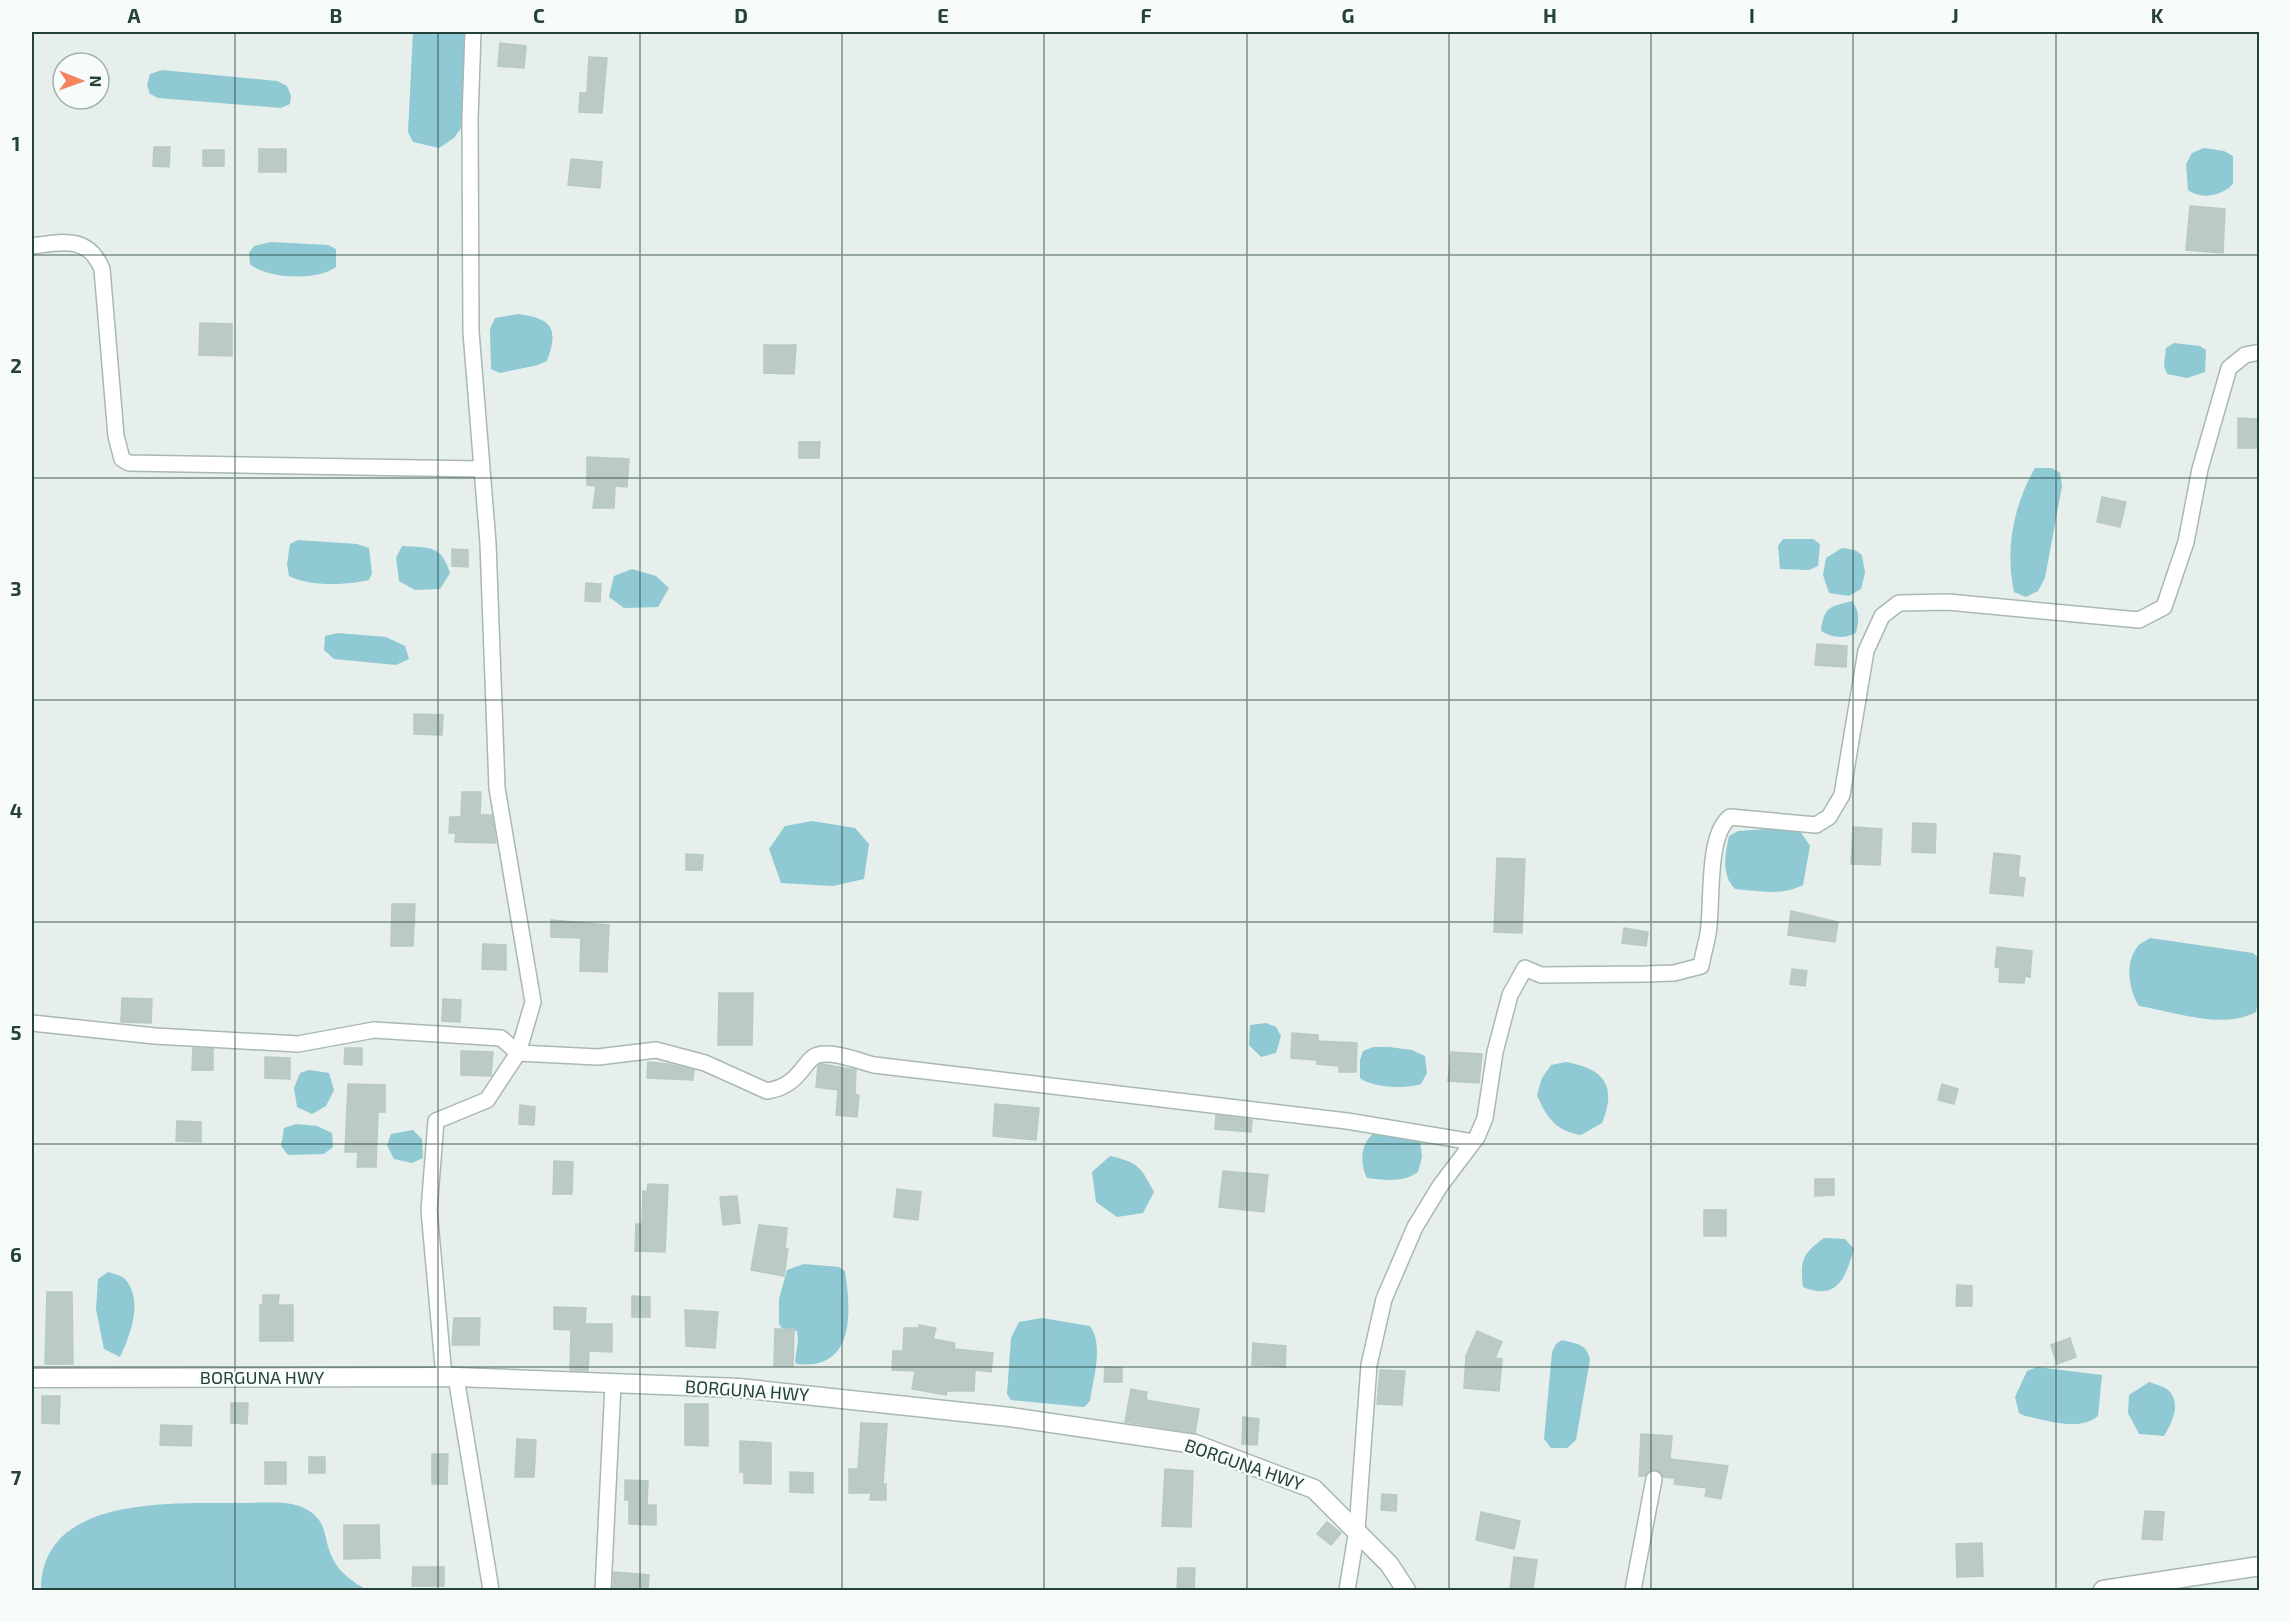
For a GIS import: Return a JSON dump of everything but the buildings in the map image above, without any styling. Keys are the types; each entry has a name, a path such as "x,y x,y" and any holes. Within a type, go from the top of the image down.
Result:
{"street":[{"path":"474,32 470,118 471,333 480,469 488,543 497,788 533,1002 518,1053 487,1100 436,1120 429,1210 450,1377 491,1590"},
{"path":"32,246 64,242 81,244 97,256 102,269 116,436 123,459 129,463 480,469"},
{"path":"1347,1590 1358,1530 1369,1365 1384,1299 1415,1227 1440,1186 1473,1142 1485,1118 1495,1052 1510,995 1525,968 1541,975 1645,974 1674,973 1701,966 1708,933 1716,843 1722,823 1730,817 1816,825 1829,817 1842,795 1866,651 1882,616 1899,603 1948,602 2139,620 2164,607 2186,542 2199,469 2229,368 2245,355 2259,352"},
{"path":"32,1023 155,1036 298,1044 374,1030 501,1038 518,1053 598,1058 656,1050 705,1063 767,1090 792,1082 811,1060 821,1054 884,1066 1347,1121 1473,1142"},
{"name":"BORGUNA HWY","path":"32,1378 450,1377 762,1390 1010,1417 1195,1444 1314,1489 1358,1530 1389,1564 1406,1590"},
{"path":"603,1590 613,1384"},
{"path":"1633,1590 1654,1479"},
{"path":"2103,1590 2259,1566"}],"water":[{"path":"413,32 465,32 461,128 454,138 439,148 413,142 408,132"},
{"path":"162,70 277,81 287,86 291,96 290,104 281,108 158,98 150,94 147,85 150,74"},
{"path":"2204,148 2224,151 2233,156 2233,184 2217,194 2205,196 2188,190 2186,164 2192,153"},
{"path":"271,242 328,245 336,249 336,267 317,275 292,276 268,273 250,264 249,253 254,246"},
{"path":"519,314 546,322 552,333 551,350 547,361 500,373 491,369 490,329 495,318"},
{"path":"2174,343 2200,346 2206,350 2205,372 2187,378 2167,374 2164,366 2166,348"},
{"path":"2035,468 2052,468 2060,473 2062,486 2045,578 2038,591 2026,597 2014,592 2010,560 2011,544 2021,497"},
{"path":"1783,539 1813,539 1820,544 1818,566 1809,570 1780,569 1778,546"},
{"path":"298,540 357,544 369,548 372,573 369,580 329,584 307,582 289,576 287,564 290,544"},
{"path":"402,546 433,549 438,552 450,573 440,589 415,590 399,581 396,558"},
{"path":"1842,548 1855,550 1862,555 1865,573 1861,589 1849,596 1829,593 1823,575 1826,558"},
{"path":"632,569 656,576 669,588 658,607 624,608 609,597 614,576"},
{"path":"1852,601 1858,616 1856,633 1838,637 1821,631 1824,617 1829,609"},
{"path":"338,633 386,637 405,646 409,659 396,665 334,659 324,650 325,636"},
{"path":"812,821 855,828 869,844 864,879 833,886 781,883 769,849 785,826"},
{"path":"1794,827 1800,831 1810,846 1803,885 1778,892 1735,889 1726,871 1725,857 1729,836 1738,831"},
{"path":"2150,938 2253,953 2260,959 2256,1012 2229,1020 2214,1020 2139,1006 2131,984 2131,960 2138,946"},
{"path":"1266,1023 1276,1027 1281,1036 1276,1053 1261,1057 1249,1045 1250,1025"},
{"path":"1373,1047 1412,1050 1425,1056 1427,1073 1421,1084 1390,1087 1373,1084 1360,1078 1360,1060 1363,1051"},
{"path":"1566,1062 1590,1069 1604,1081 1607,1089 1608,1099 1602,1123 1581,1135 1565,1130 1553,1122 1537,1095 1542,1078 1551,1065"},
{"path":"309,1070 329,1073 334,1090 326,1106 312,1114 297,1107 294,1088 300,1073"},
{"path":"296,1124 317,1126 332,1133 333,1147 324,1154 288,1155 281,1146 284,1128"},
{"path":"413,1130 422,1139 423,1158 412,1163 394,1159 387,1145 391,1134"},
{"path":"1383,1133 1420,1140 1422,1157 1418,1172 1400,1179 1367,1178 1362,1154 1373,1134"},
{"path":"1110,1156 1133,1163 1146,1177 1154,1192 1143,1213 1117,1217 1096,1202 1092,1172"},
{"path":"1824,1238 1845,1239 1854,1249 1847,1269 1838,1284 1832,1289 1815,1291 1803,1287 1803,1264 1811,1249"},
{"path":"804,1264 839,1267 845,1271 847,1286 848,1319 845,1335 839,1348 830,1358 816,1364 796,1364 797,1331 782,1328 779,1324 779,1299 787,1270"},
{"path":"108,1272 125,1279 134,1297 131,1329 120,1357 104,1349 96,1309 98,1279"},
{"path":"1042,1318 1090,1326 1094,1334 1097,1352 1095,1373 1090,1401 1084,1407 1011,1400 1007,1394 1011,1338 1019,1322"},
{"path":"1562,1340 1583,1347 1590,1359 1576,1440 1567,1448 1551,1448 1544,1439 1552,1352 1556,1344"},
{"path":"2037,1367 2102,1375 2098,1416 2082,1423 2063,1424 2019,1413 2015,1397 2027,1371"},
{"path":"2149,1382 2168,1390 2174,1401 2174,1413 2164,1436 2139,1434 2128,1413 2129,1395"},
{"path":"275,1502 298,1505 312,1513 322,1525 330,1552 339,1569 367,1590 41,1590 47,1558 63,1536 88,1520 117,1510 150,1505"}]}
